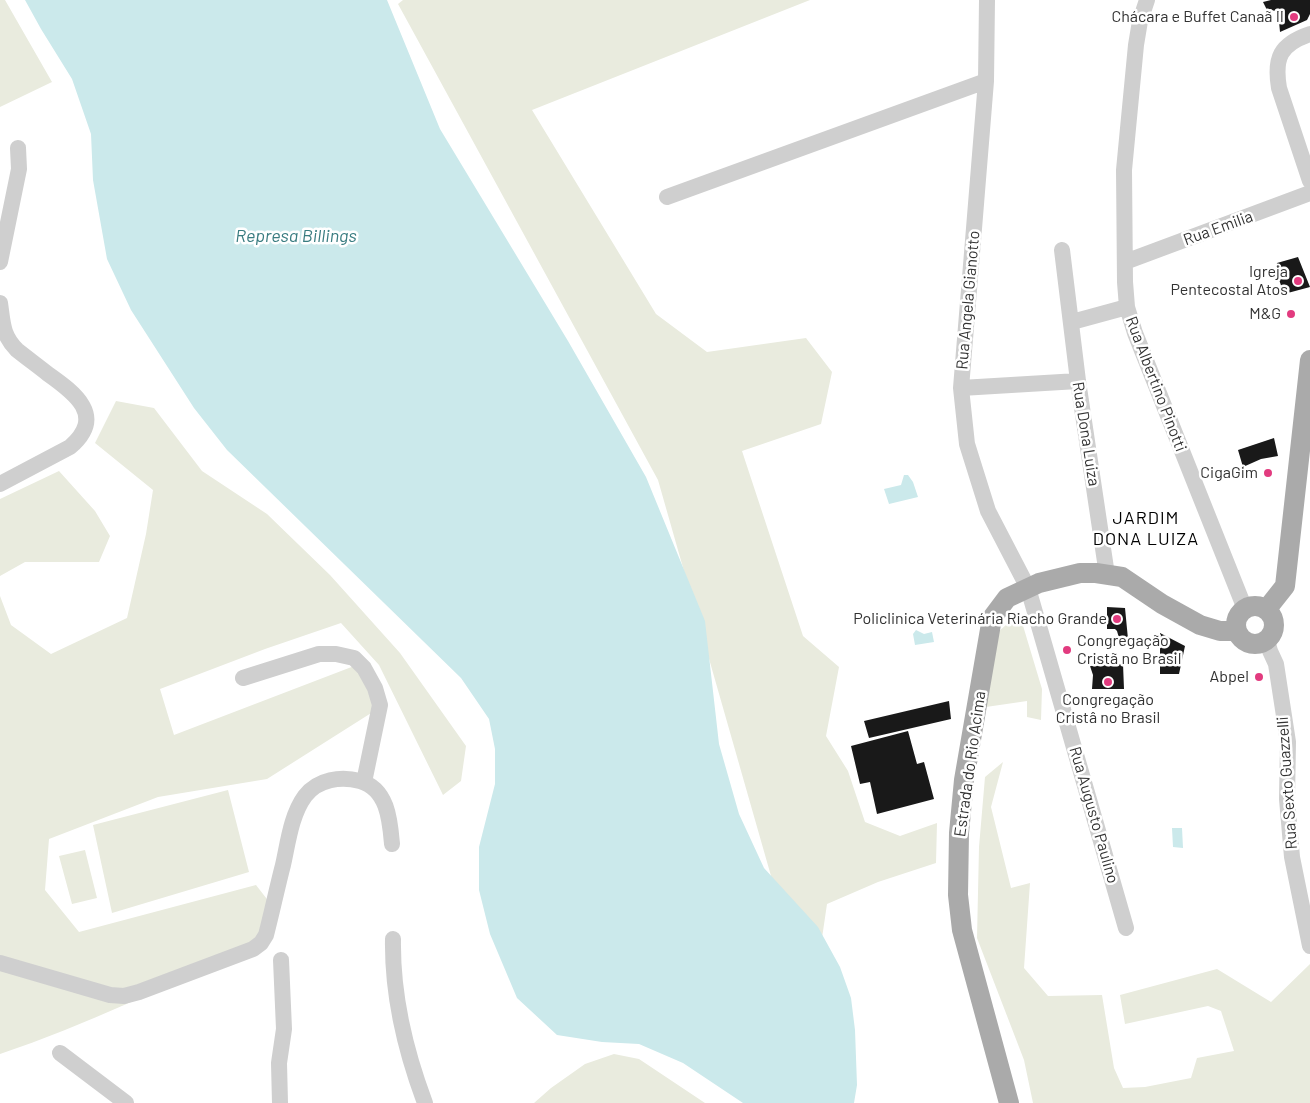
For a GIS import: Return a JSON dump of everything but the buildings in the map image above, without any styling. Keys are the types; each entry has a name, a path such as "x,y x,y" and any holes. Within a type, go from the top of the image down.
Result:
{"main road":[{"path":"1266,610 1285,586 1310,360"},
{"name":"Estrada do Rio Acima","path":"1009,1103 962,930 958,895 964,780 992,618 1007,598 1039,583 1080,573 1122,577 1162,604 1200,625 1220,631 1237,631"},
{"path":"1257,606 1266,610 1274,623 1271,635 1262,643 1244,641 1237,631 1237,618 1245,609 1257,606"}],"street":[{"name":"Rua Angela Gianotto","path":"987,0 986,81 961,388 968,444 988,511 1028,588"},
{"name":"Rua Albertino Pinotti","path":"1147,0 1140,21 1136,45 1124,170 1127,307 1135,334 1245,609"},
{"path":"1310,34 1287,45 1281,52 1277,62 1279,88 1310,181"},
{"path":"667,197 986,81"},
{"path":"0,262 6,204 19,169 18,148"},
{"name":"Rua Emilia","path":"1125,262 1310,193"},
{"name":"Rua Dona Luiza","path":"1062,250 1078,382 1107,575"},
{"path":"0,302 2,336 17,350 76,394 84,408 87,421 85,430 79,439 70,446 0,484"},
{"path":"1072,322 1127,307"},
{"path":"961,388 1078,382"},
{"name":"Rua Augusto Paulino","path":"1028,588 1126,928"},
{"name":"Rua Sexto Guazzelli","path":"1267,640 1276,664 1288,742 1287,799 1292,857 1310,946"},
{"path":"243,678 318,654 336,654 354,658 364,668 375,688 380,705 364,782"},
{"path":"0,962 110,994 124,996 253,949 261,944 266,935 297,810 305,796 317,785 348,778 364,782 375,789 386,804 390,820 392,844"},
{"path":"393,939 396,997 402,1034 424,1103"},
{"path":"280,1103 279,1063 284,1029 281,960"},
{"path":"60,1053 126,1103"}],"shaded area":[{"path":"0,0 5,0 52,82 0,107"},
{"path":"403,0 810,0 532,110 656,314 707,352 806,338 832,372 821,424 742,451 803,636 839,667 826,736 848,771 865,822 900,836 937,823 936,863 878,882 827,904 822,938 785,925 658,480 398,4"},
{"path":"116,401 154,408 202,471 267,514 330,575 400,653 466,746 461,781 443,795 379,665 341,623 265,649 160,689 174,735 362,663 387,703 267,779 158,797 49,839 45,890 79,932 256,885 270,903 261,932 250,947 95,1017 0,1054 0,596 11,625 51,654 127,618 146,534 153,490 95,443"},
{"path":"59,471 95,511 110,536 99,562 25,562 0,576 0,499"},
{"path":"1014,618 1021,619 1042,689 1041,720 1027,717 1027,701 986,707 998,632"},
{"path":"1003,762 991,807 1011,888 1030,883 1024,968 1048,996 1102,995 1114,1068 1123,1088 1145,1087 1191,1078 1197,1058 1234,1051 1221,1011 1208,1006 1125,1024 1120,995 1217,969 1271,1002 1310,964 1310,1103 1033,1103 1024,1060 977,938 979,847 985,777"},
{"path":"228,790 249,872 112,913 93,825"},
{"path":"85,850 97,898 72,904 59,856"},
{"path":"614,1054 639,1059 705,1103 534,1103 551,1088 585,1064"}],"water":[{"name":"Represa Billings","path":"25,0 387,0 440,129 568,341 646,477 705,621 719,744 739,814 764,868 818,927 840,967 851,998 855,1030 857,1085 854,1103 743,1103 683,1063 639,1044 602,1042 557,1035 517,998 490,934 479,890 479,847 495,784 495,749 489,719 461,678 227,450 194,408 131,310 107,259 93,180 91,134 72,79"},
{"path":"904,475 908,475 913,482 918,497 889,504 884,489 901,485"},
{"path":"916,630 924,634 932,632 934,642 915,645 913,634"},
{"path":"1172,828 1182,828 1183,848 1173,847"}],"place":[{"name":"Chácara e Buffet Canaã II","path":"1294,17"},
{"name":"Igreja Pentecostal Atos","path":"1298,281"},
{"name":"M&G","path":"1291,314"},
{"name":"CigaGim","path":"1268,473"},
{"name":"Policlinica Veterinária Riacho Grande","path":"1117,619"},
{"name":"Congregação Cristã no Brasil","path":"1067,650"},
{"name":"Abpel","path":"1259,677"},
{"name":"Congregação Cristâ no Brasil","path":"1108,682"}],"district":[{"name":"JARDIM DONA LUIZA","path":"1146,528"}]}
